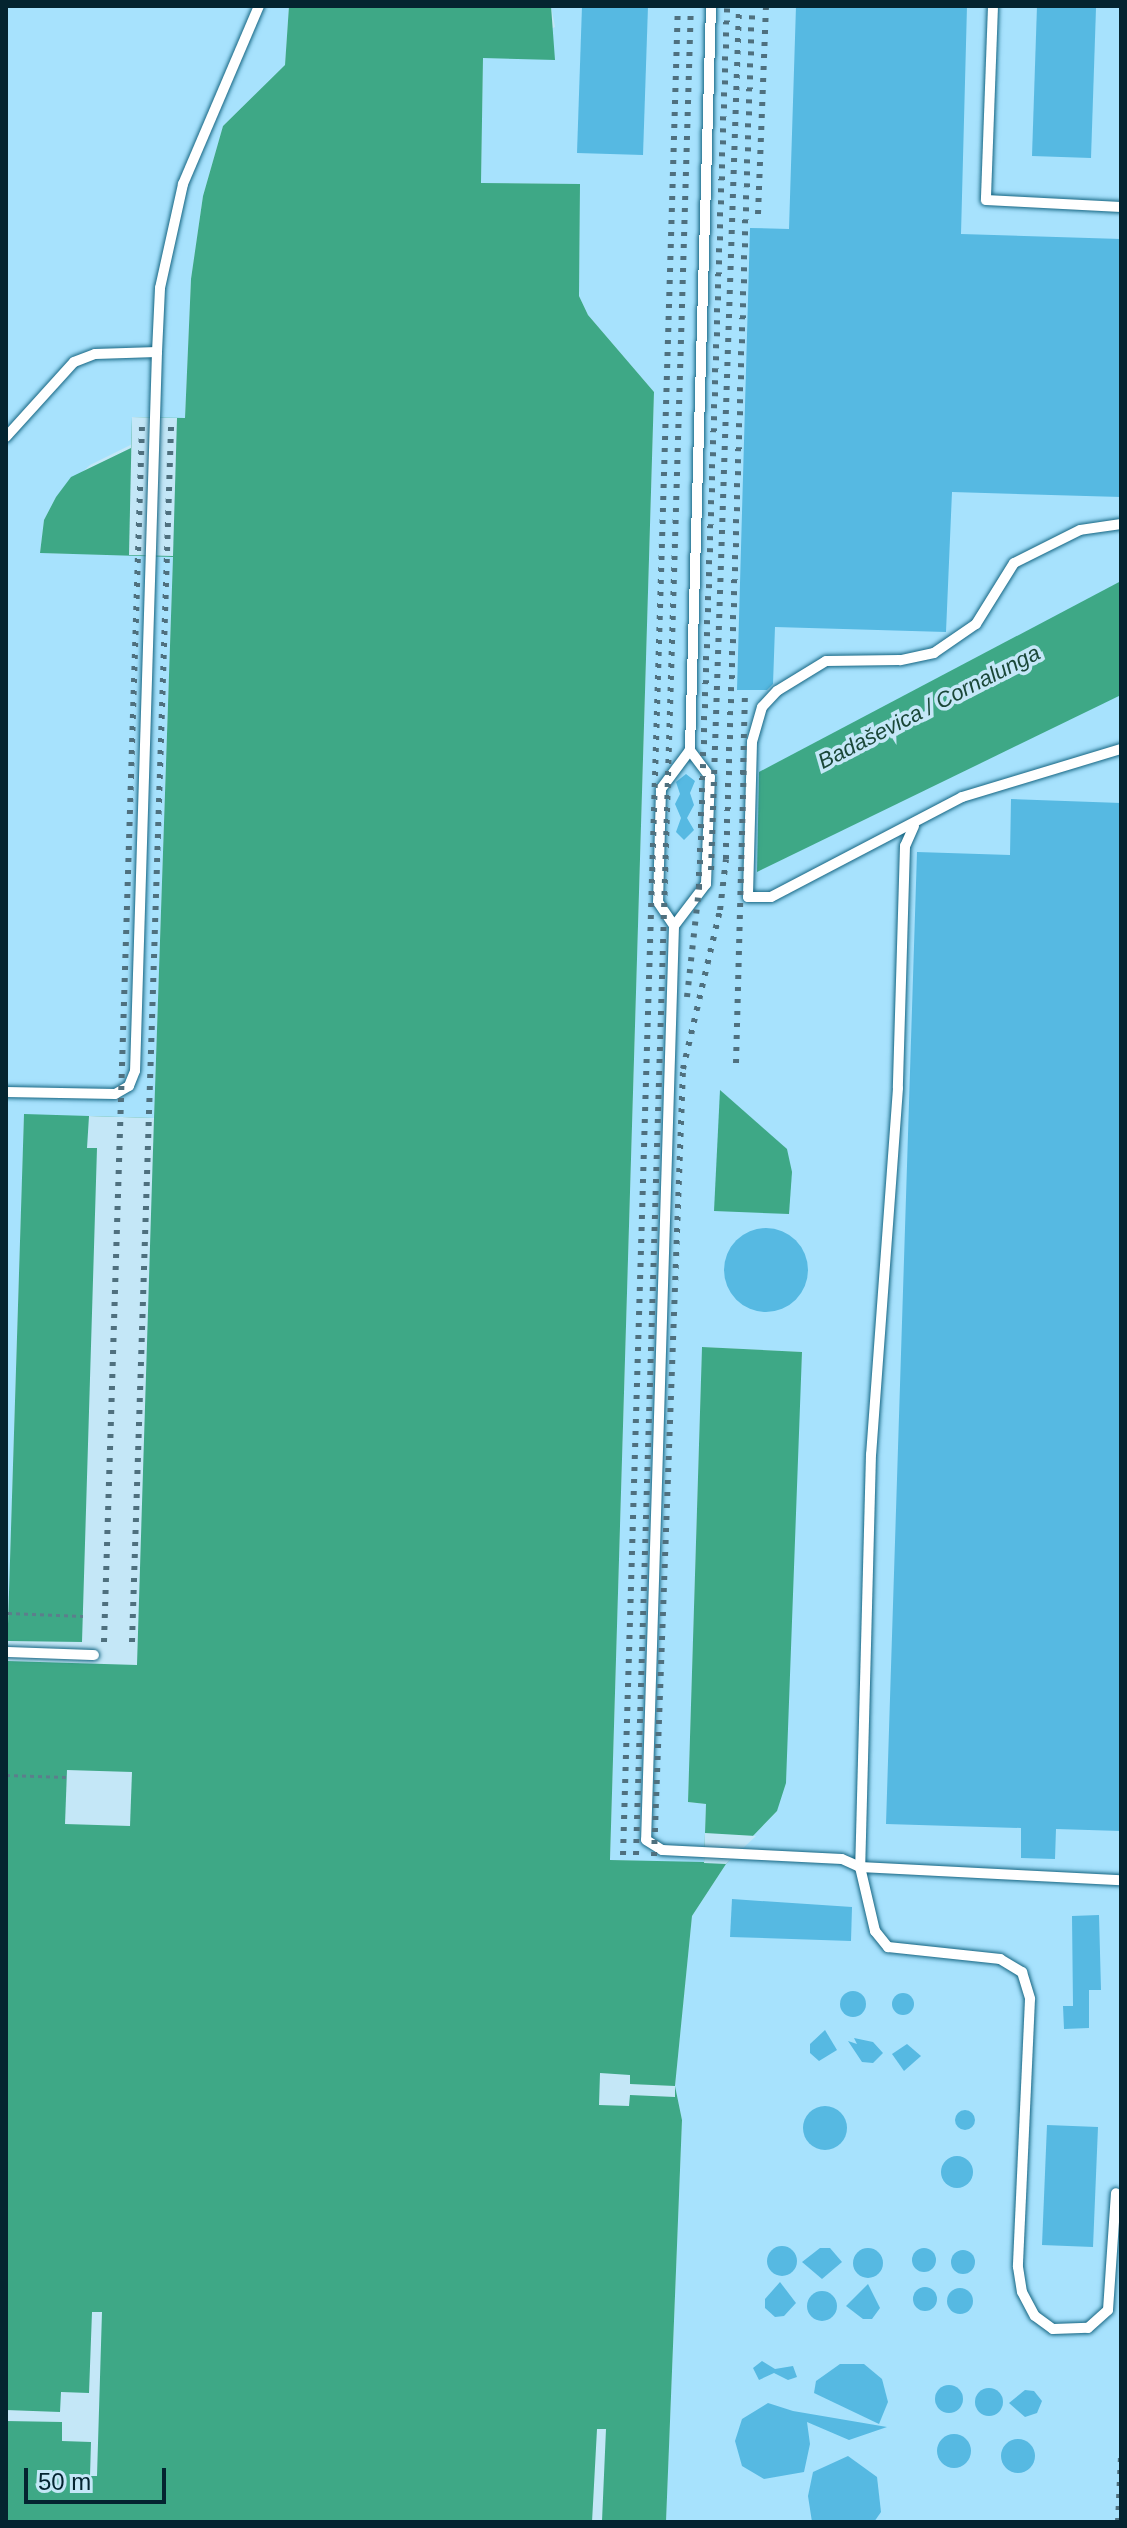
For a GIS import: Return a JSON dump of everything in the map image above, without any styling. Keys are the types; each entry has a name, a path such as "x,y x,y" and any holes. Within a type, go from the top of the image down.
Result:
{"lane":[{"path":"6,1092 115,1094 129,1086 135,1071 160,288 183,184 259,6"},
{"path":"711,6 690,750 661,789 658,902 674,926 646,1840 662,1850 842,1859 860,1867 1121,1880"},
{"path":"993,6 986,200 1121,207"},
{"path":"6,437 74,362 95,354 157,352"},
{"path":"1121,524 1080,530 1014,563 976,624 934,653 900,660 826,661 808,668 762,707 752,742 748,897 771,897 874,841 914,826 962,797 1121,749"},
{"path":"674,926 706,884 710,777 690,750"},
{"path":"914,826 905,846 898,1088 871,1454 860,1867 875,1931 888,1947 1000,1959 1012,1963 1027,1984 1018,2267 1022,2292 1035,2316 1053,2329 1088,2328 1108,2310 1116,2193"},
{"path":"6,1652 94,1655"}],"path":[{"path":"8,1613 83,1616"},
{"path":"6,1775 66,1777"}],"shaded area":[{"path":"6,6 289,6 285,65 223,126 203,196 191,279 185,418 90,465 56,497 44,520 40,553 173,556 154,1118 24,1115 6,1688"},
{"path":"551,6 1121,6 1121,2522 666,2522 682,2120 675,2086 692,1916 726,1864 777,1811 802,1352 702,1347 688,1802 706,1804 704,1863 610,1860 654,392 588,315 579,296 580,184 481,183 483,58 555,27"}],"water":[{"path":"289,6 551,6 555,60 483,58 481,183 580,184 579,296 588,315 654,392 610,1860 704,1862 706,1804 688,1802 702,1347 802,1352 786,1783 777,1811 726,1864 692,1916 675,2086 682,2120 666,2522 6,2522 6,1688 24,1114 154,1118 173,557 40,553 44,520 56,497 71,477 131,448 132,417 185,418 191,279 203,196 223,126 285,65"},
{"name":"Badaševica / Cornalunga","path":"1121,581 1121,695 757,872 759,772"},
{"path":"720,1090 787,1149 792,1172 789,1214 714,1211"}],"pier":[{"path":"132,417 177,418 173,556 129,555"},
{"path":"89,1116 154,1118 137,1665 7,1661 8,1641 82,1642 97,1148 87,1148"},
{"path":"67,1770 132,1772 130,1826 65,1824"},
{"path":"705,1833 756,1836 726,1864 704,1863"},
{"path":"600,2073 630,2075 630,2084 675,2086 675,2097 630,2095 629,2106 599,2105"},
{"path":"92,2312 102,2312 97,2476 90,2476 91,2442 62,2441 62,2422 6,2421 6,2410 60,2412 61,2392 89,2393"},
{"path":"597,2429 606,2429 602,2521 620,2522 592,2522"}],"building":[{"path":"582,6 648,6 643,155 577,153"},
{"path":"796,6 967,6 961,234 1121,239 1121,497 952,492 946,632 775,627 773,684 767,690 737,690 750,228 789,229"},
{"path":"1037,6 1096,8 1091,158 1032,156"},
{"path":"686,774 695,781 690,793 694,805 687,818 694,830 684,840 676,832 681,818 675,804 680,794 676,782"},
{"path":"1011,799 1121,803 1121,1831 1056,1829 1055,1859 1021,1858 1021,1828 886,1824 917,852 1010,855"},
{"path":"766,1228 782,1231 796,1240 805,1254 808,1270 805,1286 796,1300 782,1309 766,1312 750,1309 736,1300 727,1286 724,1270 727,1254 736,1240 750,1231"},
{"path":"732,1899 852,1907 851,1941 730,1937"},
{"path":"1099,1915 1101,1990 1089,1990 1089,2028 1064,2029 1063,2006 1073,2006 1072,1916"},
{"path":"853,1991 862,1995 866,2004 862,2013 853,2017 844,2013 840,2004 844,1995"},
{"path":"903,1993 911,1996 914,2004 911,2012 903,2015 895,2012 892,2004 895,1996"},
{"path":"825,2030 837,2050 819,2061 810,2053 810,2044"},
{"path":"854,2038 873,2042 883,2053 873,2063 862,2062 848,2041 857,2044"},
{"path":"907,2044 921,2056 904,2071 892,2054"},
{"path":"825,2106 840,2113 847,2128 840,2143 825,2150 810,2143 803,2128 810,2113"},
{"path":"961,2110 969,2110 975,2120 969,2130 961,2130 955,2124 955,2116"},
{"path":"1047,2125 1098,2127 1093,2247 1042,2245"},
{"path":"957,2156 968,2161 973,2172 968,2183 957,2188 946,2183 941,2172 946,2161"},
{"path":"782,2246 788,2247 796,2255 796,2267 788,2275 782,2276 776,2275 768,2267 767,2261 768,2255 776,2247"},
{"path":"820,2248 830,2248 842,2262 822,2279 802,2262"},
{"path":"868,2248 874,2249 882,2257 882,2269 874,2277 868,2278 862,2277 854,2269 853,2263 854,2257 862,2249"},
{"path":"924,2248 933,2251 936,2260 933,2269 924,2272 915,2269 912,2260 915,2251"},
{"path":"963,2250 972,2253 975,2262 972,2271 963,2274 954,2271 951,2262 954,2253"},
{"path":"780,2282 796,2303 784,2316 775,2317 765,2308 765,2299"},
{"path":"868,2284 880,2308 872,2319 863,2319 846,2306"},
{"path":"925,2287 934,2290 937,2299 934,2308 925,2311 916,2308 913,2299 916,2290"},
{"path":"960,2288 969,2292 973,2301 969,2310 960,2314 951,2310 947,2301 951,2292"},
{"path":"822,2291 833,2295 837,2306 833,2317 822,2321 811,2317 807,2306 811,2295"},
{"path":"762,2361 775,2369 793,2366 797,2377 788,2380 774,2373 759,2380 753,2368"},
{"path":"840,2364 864,2364 882,2379 888,2402 879,2424 814,2393 816,2381"},
{"path":"949,2385 959,2389 963,2399 959,2409 949,2413 939,2409 935,2399 939,2389"},
{"path":"989,2388 999,2392 1003,2402 999,2412 989,2416 979,2412 975,2402 979,2392"},
{"path":"1025,2390 1034,2391 1042,2401 1037,2413 1025,2417 1009,2403"},
{"path":"768,2403 793,2411 887,2427 849,2440 807,2422 810,2444 804,2472 764,2479 742,2466 735,2441 742,2419"},
{"path":"954,2434 966,2439 971,2451 966,2463 954,2468 942,2463 937,2451 942,2439"},
{"path":"1018,2439 1030,2444 1035,2456 1030,2468 1018,2473 1006,2468 1001,2456 1006,2444"},
{"path":"848,2456 877,2477 881,2512 874,2522 812,2522 808,2496 813,2472"}],"railway":[{"path":"623,1855 678,6"},
{"path":"636,1855 691,6"},
{"path":"687,997 699,888 727,6"},
{"path":"711,870 739,6"},
{"path":"654,1856 683,1069 720,910 726,859 752,6"},
{"path":"758,214 766,6"},
{"path":"104,1642 142,425"},
{"path":"132,1642 171,425"},
{"path":"743,774 745,690"},
{"path":"736,1063 744,763"},
{"path":"1118,2522 1121,2456"}]}
